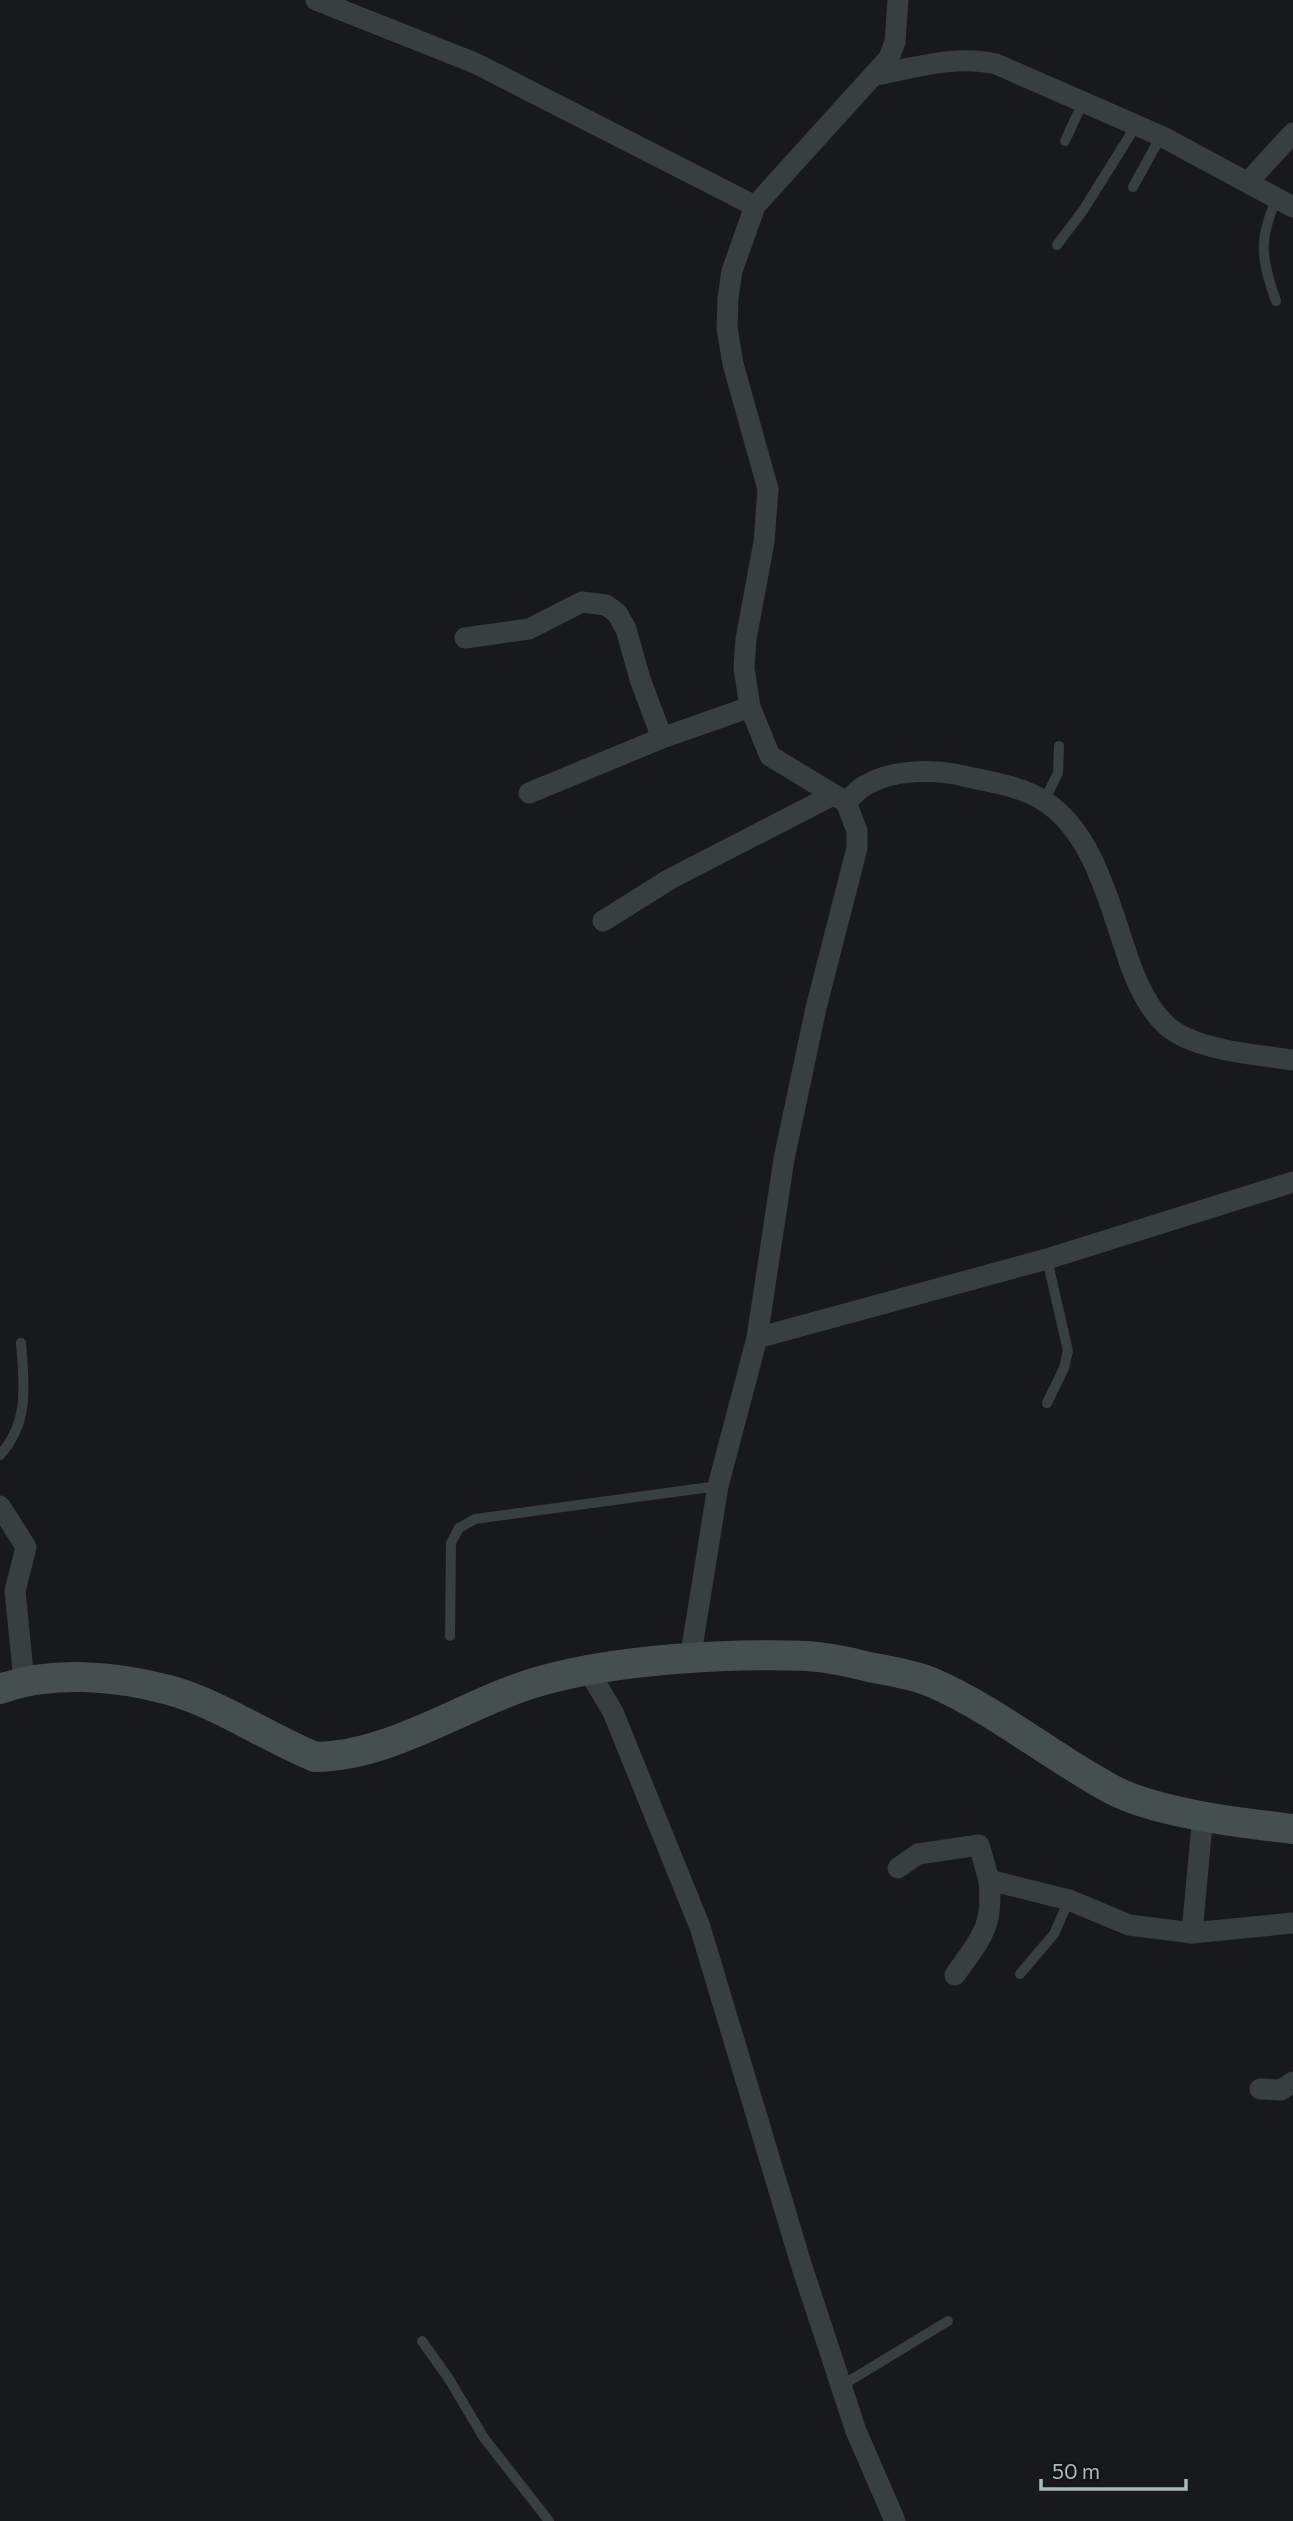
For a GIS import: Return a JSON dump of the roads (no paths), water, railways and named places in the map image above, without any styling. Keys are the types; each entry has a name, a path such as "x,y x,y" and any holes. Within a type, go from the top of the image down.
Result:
{"street":[{"path":"316,0 475,63 755,206"},
{"path":"690,1660 718,1486 757,1338 784,1159 819,996 856,848 857,831 840,798 770,756 750,707 744,668 746,639 764,542 768,489 733,364 727,328 732,271 755,206 835,115 877,75 889,58 895,41 898,0"},
{"path":"877,75 947,61 975,59 996,64 1137,124 1285,202"},
{"path":"1248,182 1293,134"},
{"path":"465,638 529,629 582,602 606,605 617,613 626,629 640,679 662,738"},
{"path":"529,793 662,738 750,707"},
{"path":"603,921 670,879 866,785 901,775 940,770 1004,785 1044,801 1070,824 1089,854 1130,966 1148,1002 1165,1025 1182,1036 1207,1045 1293,1060"},
{"path":"757,1338 1047,1259 1293,1182"},
{"path":"0,1506 26,1547 15,1591 12,1685 81,1678 170,1690 315,1757 336,1757 419,1731 542,1680 589,1670 690,1660 808,1656 838,1659 930,1681 1004,1722 1114,1790 1138,1800 1293,1829"},
{"path":"589,1670 613,1712 700,1927 802,2267 841,2386 856,2431 895,2521"},
{"path":"1192,1934 1203,1814"},
{"path":"898,1868 918,1854 979,1845 989,1880 992,1909 984,1933 955,1975"},
{"path":"989,1880 1069,1900 1129,1926 1192,1934 1293,1923"},
{"path":"1260,2089 1281,2090 1293,2082"}],"lane":[{"path":"1065,141 1083,102"},
{"path":"1058,245 1137,124"},
{"path":"1133,187 1161,136"},
{"path":"1276,301 1263,262 1262,244 1268,219 1285,202"},
{"path":"1044,801 1061,762 1059,746"},
{"path":"1047,1259 1068,1351 1064,1368 1047,1404"},
{"path":"0,1455 15,1436 24,1411 21,1343"},
{"path":"450,1636 451,1543 459,1528 475,1519 718,1486"},
{"path":"1020,1975 1054,1934 1069,1900"},
{"path":"841,2386 948,2321"},
{"path":"422,2341 449,2379 484,2438 549,2521"}]}
